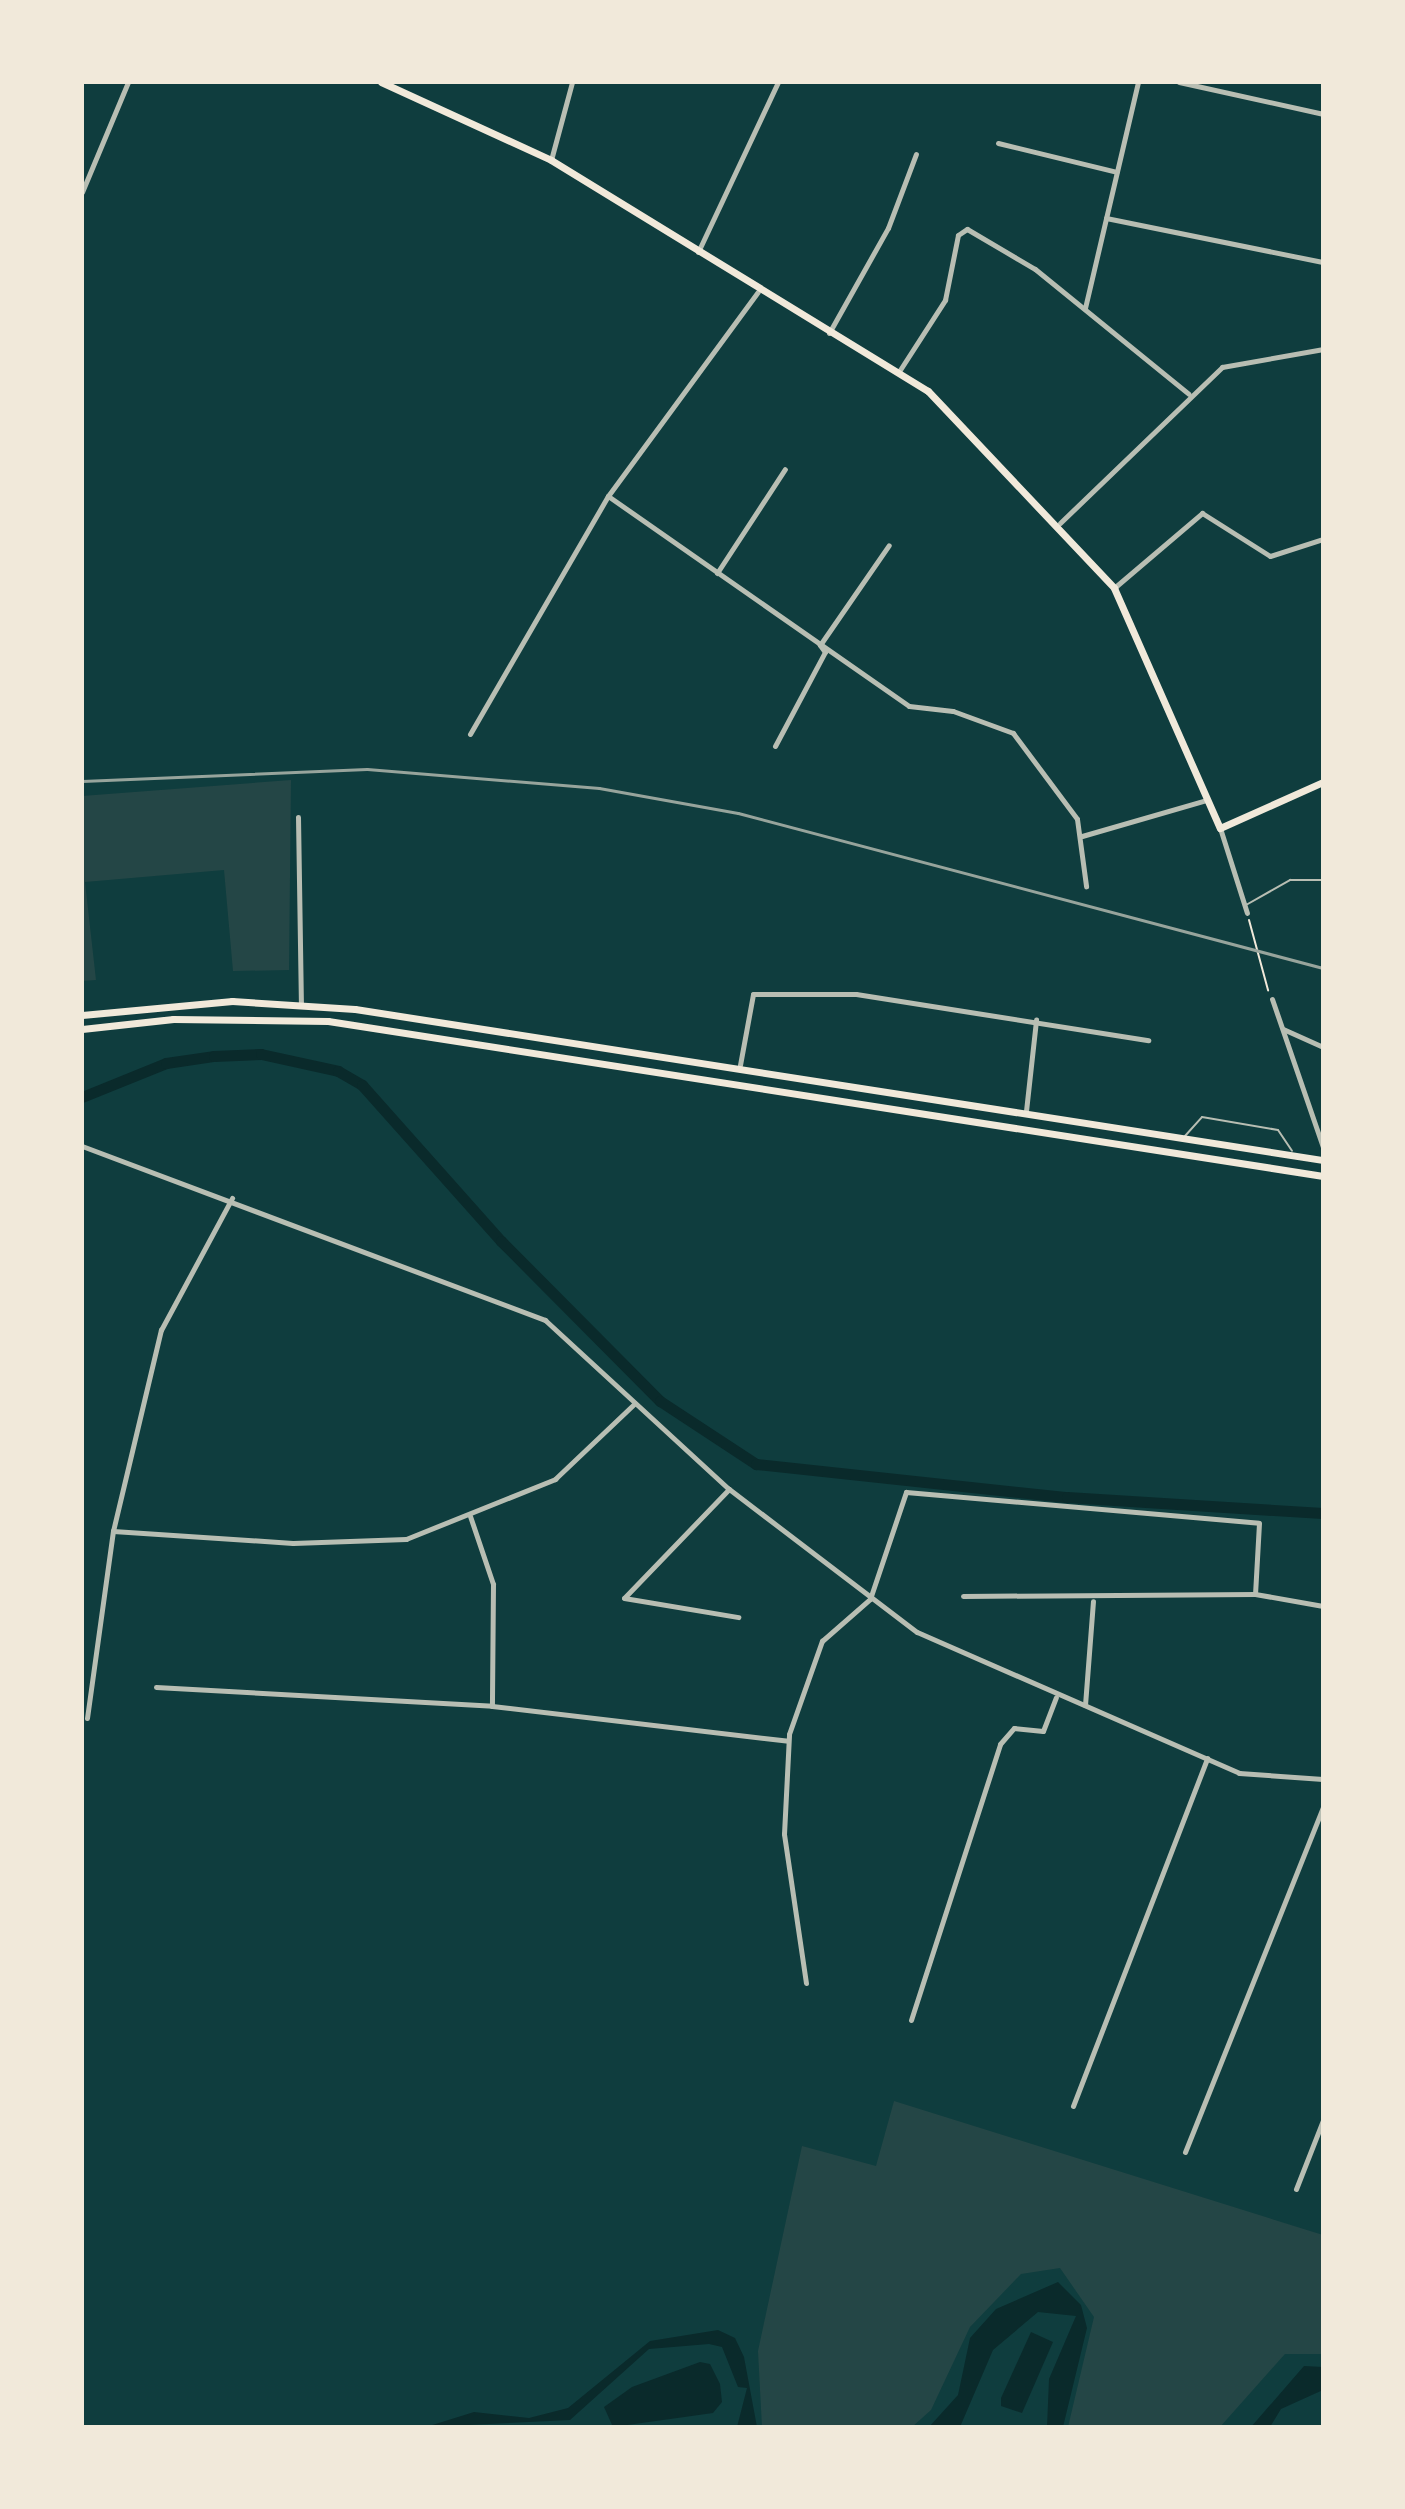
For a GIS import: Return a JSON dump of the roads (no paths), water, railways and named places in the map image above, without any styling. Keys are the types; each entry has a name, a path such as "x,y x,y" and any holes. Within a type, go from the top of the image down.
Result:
{"main road":[{"path":"381,82 551,160 758,292 928,391 1060,523 1114,588 1220,828 1323,782"},
{"path":"82,1015 197,1002 301,1003 740,1065 1323,1160"},
{"path":"82,1029 183,1018 328,1021 1323,1176"},
{"path":"829,1097 832,1080"}],"street":[{"path":"82,192 128,82"},
{"path":"551,160 572,82"},
{"path":"698,253 778,82"},
{"path":"1085,308 1138,82"},
{"path":"1179,82 1323,114"},
{"path":"998,143 1117,172"},
{"path":"829,333 888,228 916,154"},
{"path":"1106,218 1323,262"},
{"path":"898,374 945,300 963,230 1035,269 1189,394"},
{"path":"470,734 608,496 758,292"},
{"path":"1060,523 1189,394 1222,367 1323,349"},
{"path":"717,573 785,469"},
{"path":"608,496 825,652 909,706 953,711 1013,733 1065,795 1082,836 1086,886"},
{"path":"1114,588 1202,513 1270,556 1323,539"},
{"path":"825,652 820,645 889,545"},
{"path":"775,746 825,652"},
{"path":"1082,836 1208,800"},
{"path":"298,817 301,1003"},
{"path":"1220,828 1247,913"},
{"path":"740,1065 753,994 856,994 1148,1040"},
{"path":"1272,999 1323,1147"},
{"path":"1026,1111 1036,1020"},
{"path":"1282,1029 1323,1047"},
{"path":"82,1146 232,1198 545,1320 729,1489 870,1599 948,1649 1239,1773 1323,1779"},
{"path":"87,1718 113,1531 161,1330 232,1198"},
{"path":"113,1531 293,1543 406,1539 470,1516 555,1479 635,1403"},
{"path":"729,1489 624,1598 738,1617"},
{"path":"806,1983 784,1834 788,1741 822,1641 870,1599 906,1492 1259,1523 1255,1594"},
{"path":"470,1516 493,1584 492,1706"},
{"path":"963,1596 1093,1601 1255,1594 1323,1606"},
{"path":"1085,1705 1093,1601"},
{"path":"156,1687 492,1706 788,1741"},
{"path":"911,2020 1000,1744 1014,1728 1043,1731 1056,1697"},
{"path":"1073,2106 1207,1758"},
{"path":"1185,2152 1323,1807"},
{"path":"1296,2189 1323,2120"}],"lane":[{"path":"1245,906 1290,880 1323,880"},
{"path":"1184,1137 1202,1117 1278,1130 1295,1156"}],"waterway":[{"path":"82,1097 166,1063 214,1056 261,1054 338,1071 362,1085 501,1241 660,1401 756,1464 1067,1497 1323,1513"}],"railway":[{"path":"82,781 367,769 599,788 738,813 1323,968"}]}
